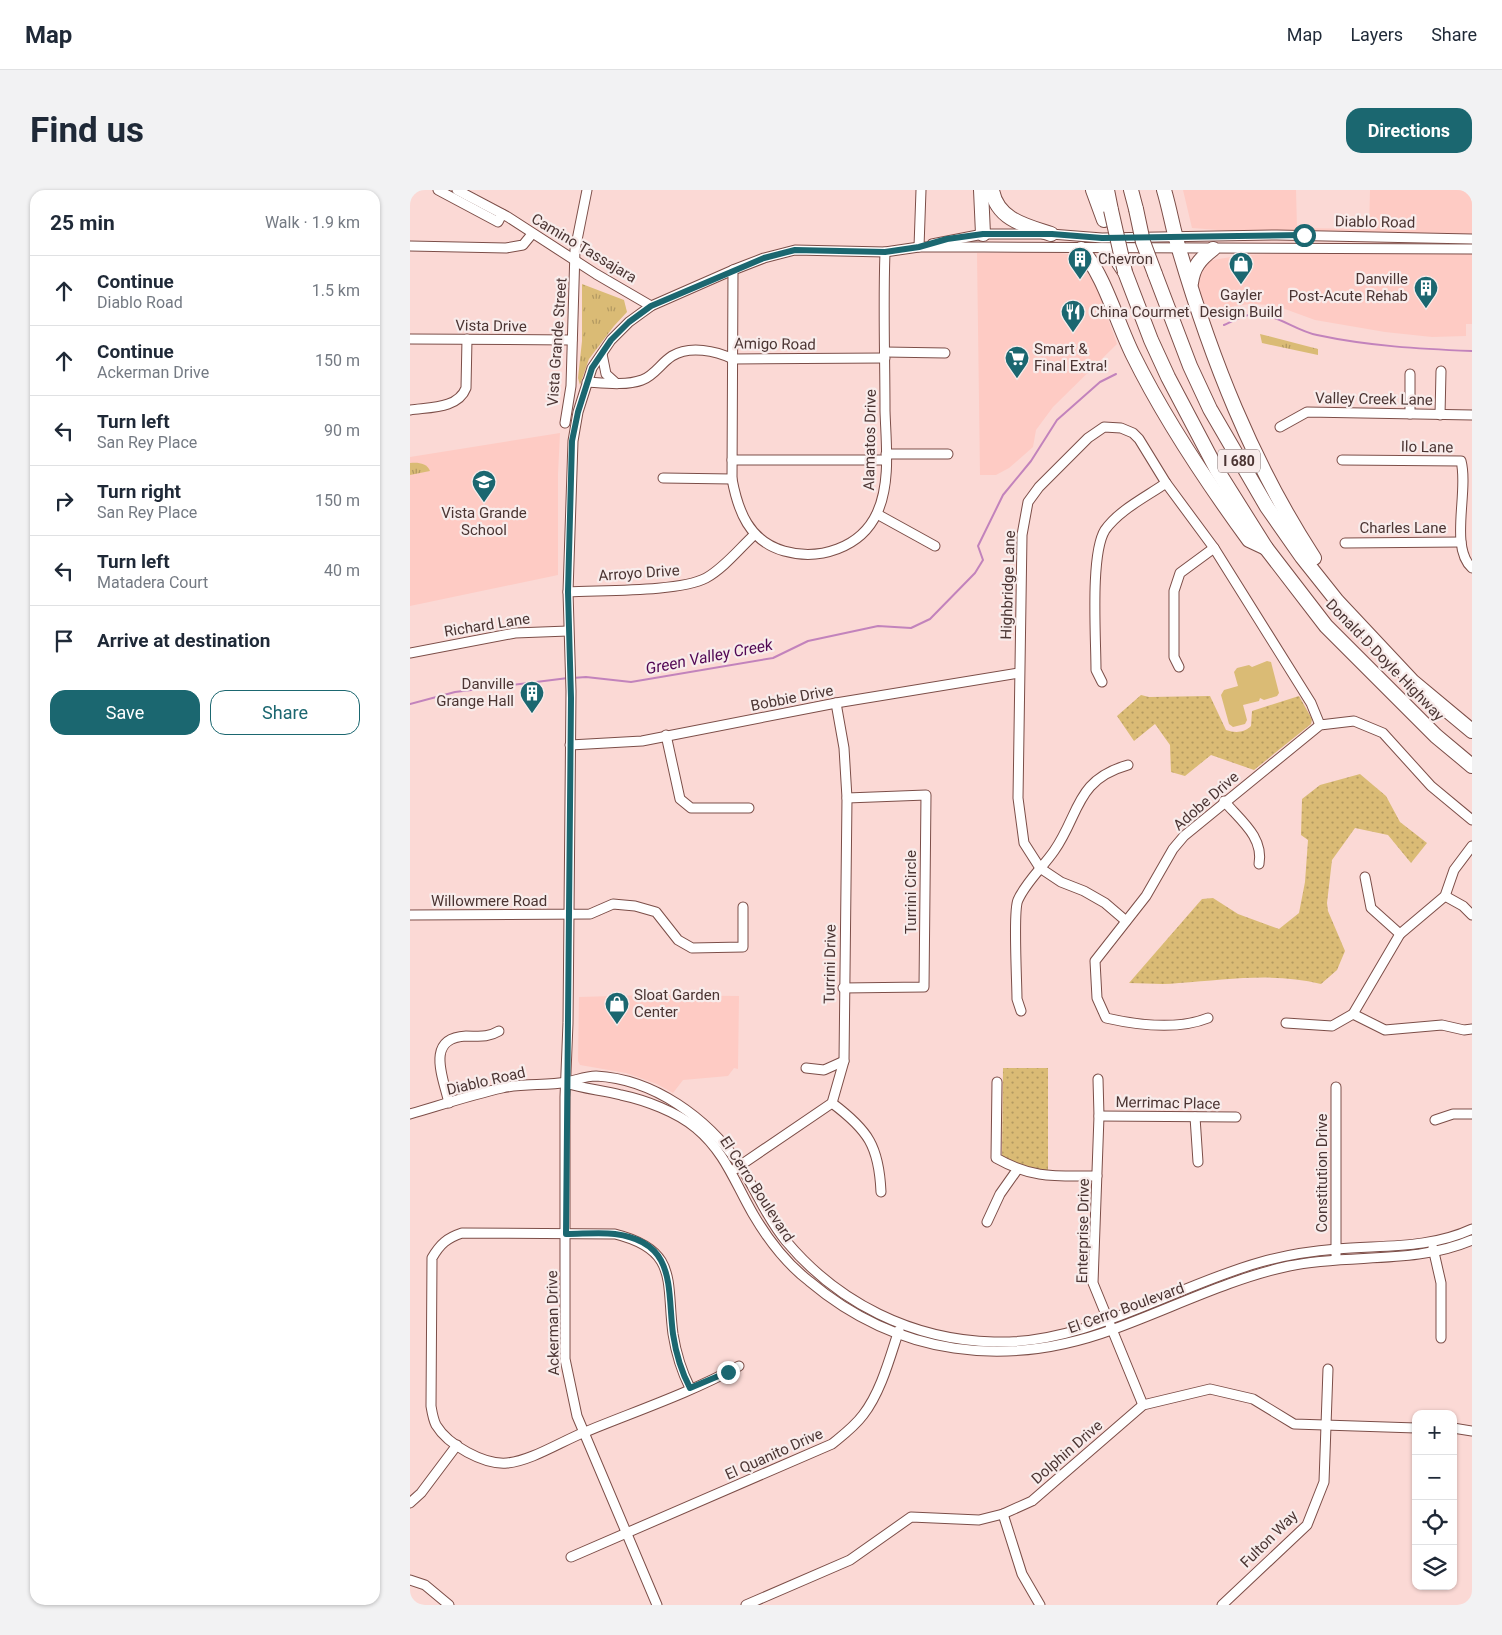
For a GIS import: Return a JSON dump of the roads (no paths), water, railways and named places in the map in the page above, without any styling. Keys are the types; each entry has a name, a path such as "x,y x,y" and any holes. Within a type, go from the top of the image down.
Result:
{"highway":[{"path":"981,190 983,240"},
{"path":"992,190 996,203 1008,217 1052,234"},
{"path":"1093,190 1107,215"},
{"name":"Donald D Doyle Highway","path":"1107,190 1107,215 1122,268 1150,340 1218,470 1266,548 1326,626 1429,730 1472,766"},
{"name":"Donald D Doyle Highway","path":"1131,190 1143,242 1190,366 1238,460 1302,557 1337,601 1361,624 1413,682 1472,731"},
{"path":"1164,190 1177,243 1222,379 1252,449 1299,535 1347,600 1361,624"},
{"path":"1081,249 1092,264 1133,355 1182,443 1249,540 1266,548"},
{"path":"1191,284 1193,270 1203,257 1213,249"}],"street":[{"path":"438,190 498,222 502,214"},
{"name":"Camino Tassajara","path":"457,190 502,214 575,262 651,306"},
{"name":"Vista Grande Street","path":"565,423 571,386 575,250 587,190"},
{"path":"919,247 921,190"},
{"path":"410,246 506,248 523,245 532,234"},
{"name":"Diablo Road","path":"410,1114 501,1088 524,1084 566,1082 571,691 568,592 572,441 578,412 592,368 602,353 629,322 651,306 734,270 764,258 795,250 885,252 1052,234 1177,243 1213,249 1472,249"},
{"name":"Diablo Road","path":"919,247 947,239 983,240 1081,249 1177,243 1379,236 1472,239"},
{"name":"Alamatos Drive","path":"734,270 732,479 737,504 745,523 754,535 782,551 798,555 824,554 844,546 861,534 877,514 882,499 886,457 885,252"},
{"name":"Vista Drive","path":"410,339 572,340"},
{"path":"410,410 449,404 460,400 466,388 466,339"},
{"name":"Amigo Road","path":"587,382 616,383 643,380 673,356 685,352 717,352 733,359 945,353"},
{"path":"602,353 606,374 616,383"},
{"path":"1440,371 1440,415"},
{"path":"1410,374 1410,414"},
{"name":"Valley Creek Lane","path":"1280,427 1307,412 1472,415"},
{"name":"Highbridge Lane","path":"1126,921 1091,895 1060,882 1040,868 1024,843 1018,798 1022,535 1028,502 1039,486 1088,438 1100,429 1113,426 1127,430 1139,439 1166,484 1214,548 1311,703 1320,725"},
{"path":"732,460 948,454"},
{"name":"Ilo Lane","path":"1342,460 1462,462 1461,542 1463,556 1472,568"},
{"path":"663,478 732,479"},
{"path":"1102,682 1096,670 1097,561 1101,538 1117,517 1166,484"},
{"path":"877,514 935,546"},
{"name":"Arroyo Drive","path":"568,592 668,587 703,580 715,573 754,535"},
{"name":"Charles Lane","path":"1344,542 1461,542"},
{"path":"1179,667 1174,657 1174,591 1180,573 1214,548"},
{"name":"Richard Lane","path":"410,653 515,633 568,631"},
{"name":"Bobbie Drive","path":"570,744 616,744 836,703 1019,673"},
{"name":"Turrini Drive","path":"832,1103 844,1061 843,988 847,798 844,748 836,703"},
{"path":"1320,725 1354,721 1383,733 1431,786 1472,820"},
{"name":"Adobe Drive","path":"1208,1018 1193,1024 1130,1024 1106,1018 1097,998 1095,961 1146,896 1173,849 1184,836 1224,801 1320,725"},
{"path":"666,735 678,793 684,804 691,808 749,808"},
{"path":"1021,1011 1017,999 1017,901 1059,845 1075,808 1092,785 1112,770 1128,766"},
{"name":"Turrini Circle","path":"843,988 924,988 926,795 847,798"},
{"path":"1224,801 1256,838 1260,856 1259,864"},
{"path":"1286,1023 1332,1026 1353,1014 1400,934 1445,896 1454,870 1472,846"},
{"path":"1365,877 1371,908 1400,934"},
{"path":"1445,896 1463,906 1472,915"},
{"name":"Willowmere Road","path":"410,915 568,915 590,914 613,904 635,906 656,912 678,940 692,948 743,947 743,907"},
{"path":"1353,1014 1385,1030 1442,1025 1464,1030 1472,1029"},
{"path":"449,1103 441,1069 440,1054 443,1044 451,1038 489,1037 499,1031"},
{"path":"806,1068 824,1070 844,1061"},
{"name":"El Cerro Boulevard","path":"566,1082 598,1076 634,1085 659,1094 705,1124 741,1166 766,1214 814,1272 899,1330 996,1342 1048,1337 1106,1319 1238,1269 1284,1256 1336,1249 1433,1248 1472,1240"},
{"name":"Enterprise Drive","path":"1098,1078 1099,1116 1093,1283 1106,1319 1143,1405"},
{"name":"El Cerro Boulevard","path":"566,1082 588,1090 621,1095 653,1106 696,1127 715,1147 732,1171 753,1214 776,1246 807,1280 862,1318 899,1330 929,1344 961,1350 1012,1352 1062,1345 1111,1330 1243,1280 1288,1266 1336,1260 1410,1256 1433,1248 1472,1229"},
{"name":"Ackerman Drive","path":"566,1082 566,1370 572,1399 583,1433 657,1605"},
{"path":"997,1082 996,1158 1017,1170 1052,1176 1097,1176"},
{"name":"Constitution Drive","path":"1336,1087 1336,1260"},
{"path":"732,1171 832,1103 856,1121 873,1145 880,1167 880,1192"},
{"path":"1435,1120 1453,1114 1472,1114"},
{"name":"Merrimac Place","path":"1099,1116 1236,1117"},
{"path":"1195,1117 1198,1162"},
{"path":"987,1222 1000,1194 1017,1170"},
{"path":"690,1388 676,1355 669,1277 662,1261 651,1248 635,1239 615,1234 462,1233 448,1238 438,1247 432,1258 431,1406 436,1425 457,1445 481,1460 506,1463 517,1462 690,1388 739,1366"},
{"path":"1433,1248 1441,1283 1440,1338"},
{"name":"El Quanito Drive","path":"571,1557 832,1444 852,1428 864,1414 874,1397 899,1330"},
{"name":"Fulton Way","path":"1222,1605 1307,1525 1324,1482 1328,1369"},
{"name":"Dolphin Drive","path":"746,1605 850,1560 911,1517 979,1520 1003,1514 1032,1502 1143,1405 1210,1389 1253,1399 1294,1424 1412,1428"},
{"path":"1457,1429 1472,1431"},
{"path":"410,1503 421,1493 457,1445"},
{"path":"1003,1514 1022,1574 1040,1605"},
{"path":"410,1580 425,1585 449,1605"}],"waterway":[{"name":"Green Valley Creek","path":"1224,325 1246,316 1260,314 1267,315 1310,333 1336,339 1394,346 1472,351"},
{"name":"Green Valley Creek","path":"572,678 586,677 631,682 773,658 808,641 878,626 911,628 930,619 975,573 983,560 978,546 1003,495 1031,461 1057,420 1100,382 1116,374"},
{"name":"Green Valley Creek","path":"410,704 455,692 568,678"}],"place":[{"name":"Chevron","path":"1080,280"},
{"name":"Gayler Design Build","path":"1241,285"},
{"name":"Danville Post-Acute Rehab","path":"1426,309"},
{"name":"China Courmet","path":"1073,333"},
{"name":"Smart & Final Extra!","path":"1017,379"},
{"name":"Vista Grande School","path":"484,503"},
{"name":"Danville Grange Hall","path":"532,714"},
{"name":"Sloat Garden Center","path":"617,1025"}]}
